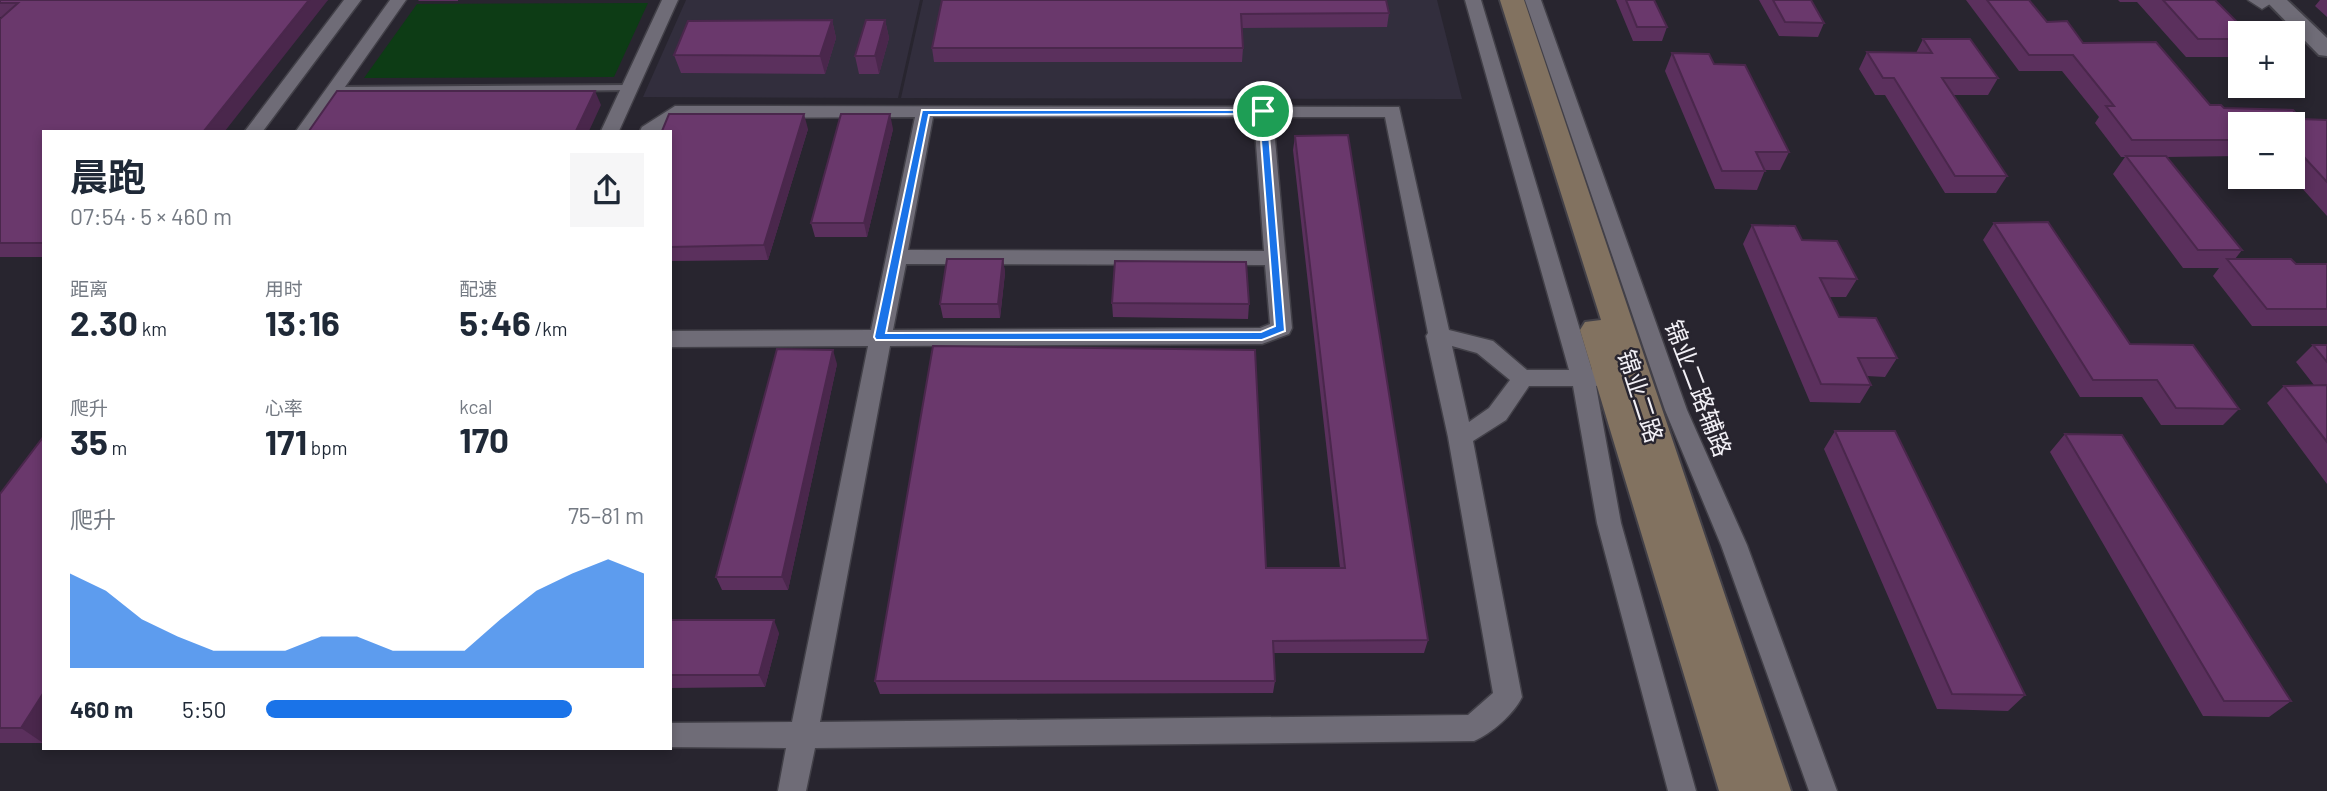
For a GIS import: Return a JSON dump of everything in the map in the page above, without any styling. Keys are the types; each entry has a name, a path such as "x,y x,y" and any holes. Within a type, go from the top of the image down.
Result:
{"main road":[{"name":"锦业二路","path":"1493,0 1740,791"},
{"name":"锦业二路","path":"1512,0 1610,378 1770,791"}],"street":[{"path":"255,130 353,0"},
{"path":"306,130 398,0"},
{"path":"610,130 670,0"},
{"path":"1473,0 1610,378 1609,523 1682,791"},
{"name":"锦业二路辅路","path":"1533,0 1676,410 1734,545 1823,791"},
{"path":"2267,1 2282,21"},
{"path":"2267,1 2327,50"},
{"path":"2305,47 2327,68"},
{"path":"672,339 1262,336 1281,328 1263,111"},
{"path":"650,130 675,112 1393,111 1460,438 1508,697 1474,728 672,736"},
{"path":"792,791 925,112"},
{"path":"895,257 1275,258"},
{"path":"1437,336 1462,339 1495,350 1522,378 1610,378"},
{"path":"1460,438 1484,426 1509,405 1522,378"}],"lane":[{"path":"334,90 630,88"}],"shaded area":[{"path":"686,0 920,0 898,98 643,97"},
{"path":"923,0 1437,0 1462,99 901,98"}],"green space":[{"path":"648,3 614,77 364,78 417,4"}],"building":[{"path":"0,0 309,0 205,130 42,130 42,243 0,243 0,19 18,3 0,3"},
{"path":"942,0 1386,0 1389,13 1241,14 1243,48 932,48"},
{"path":"1626,0 1654,0 1667,27 1637,27"},
{"path":"1773,0 1811,0 1824,23 1785,22"},
{"path":"1987,0 2029,0 2047,22 2067,21 2083,43 2156,42 2210,105 2295,112 2228,112 2228,140 2132,140 2106,106 2114,106 2073,55 2029,55"},
{"path":"2163,0 2215,0 2236,21 2228,21 2228,39 2198,39"},
{"path":"832,20 820,56 674,55 688,21"},
{"path":"866,20 885,20 875,56 855,56"},
{"path":"1923,39 1970,39 1998,78 1942,78 2007,176 1955,176 1894,78 1883,78 1867,52 1932,53"},
{"path":"1672,53 1709,54 1714,64 1745,65 1789,152 1756,152 1765,171 1722,171"},
{"path":"337,91 595,91 576,130 310,130"},
{"path":"669,114 804,114 764,245 672,247 672,130 662,130"},
{"path":"841,114 890,114 864,223 811,223"},
{"path":"2305,119 2327,120 2327,182 2305,158"},
{"path":"1348,135 1428,640 1273,641 1275,681 875,681 933,346 1255,350 1266,568 1345,568 1295,136"},
{"path":"2126,156 2166,156 2242,250 2198,250"},
{"path":"2048,222 2130,344 2193,345 2239,409 2176,408 2157,380 2093,380 1994,223"},
{"path":"1752,225 1795,226 1802,240 1837,241 1857,279 1820,278 1839,317 1876,318 1897,358 1858,358 1871,385 1821,384"},
{"path":"947,259 1003,259 998,304 940,304"},
{"path":"2227,259 2291,259 2296,264 2327,264 2327,309 2267,309"},
{"path":"1115,261 1246,262 1249,304 1112,303"},
{"path":"2313,345 2327,345 2327,362"},
{"path":"777,349 833,350 782,577 716,577"},
{"path":"2327,385 2327,442 2284,386"},
{"path":"1835,431 1895,431 2025,695 1952,694"},
{"path":"2065,434 2122,435 2291,701 2224,701"},
{"path":"42,439 42,695 21,728 0,728 0,494"},
{"path":"672,620 774,620 759,675 672,675"}],"route":[{"path":"1263,111 1281,328 1262,336 880,337 925,112 1263,111"}]}
